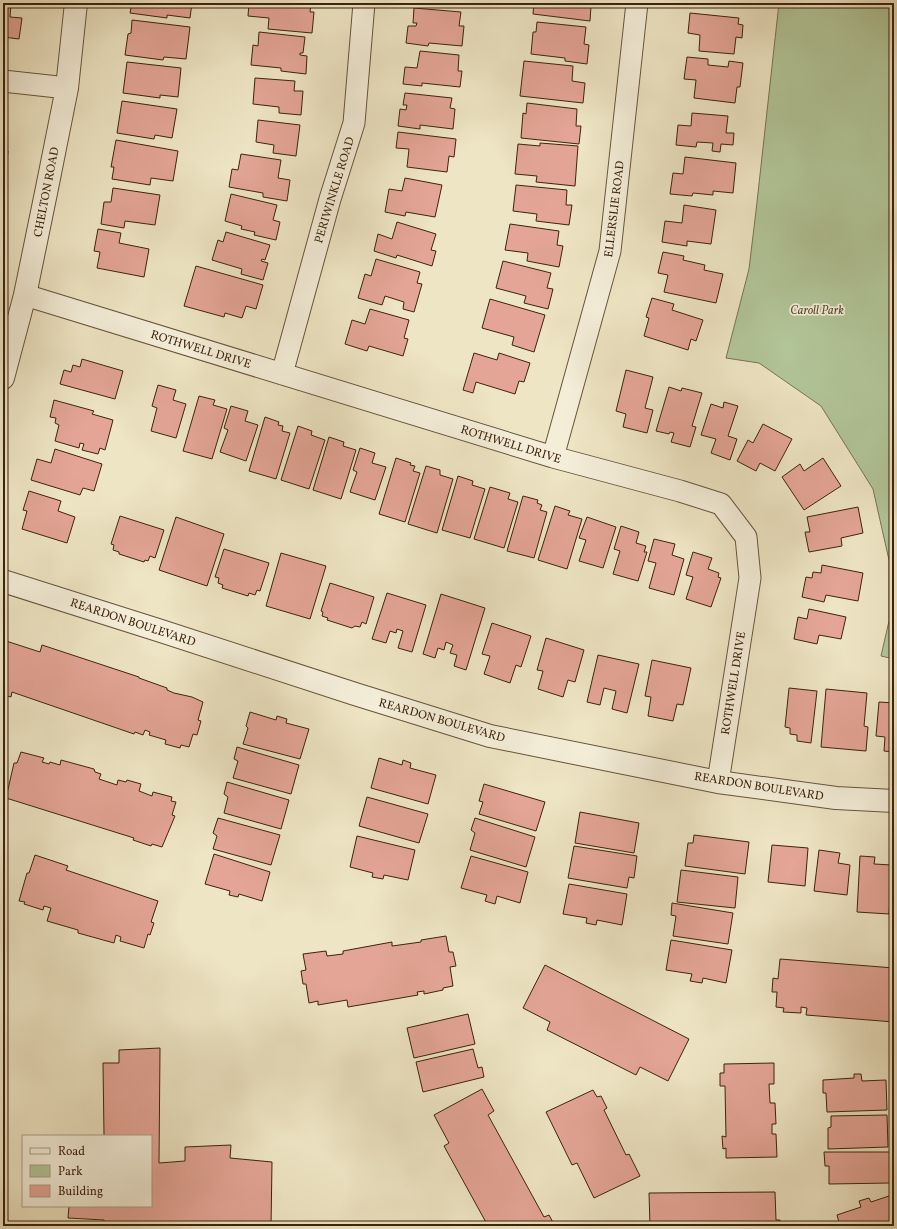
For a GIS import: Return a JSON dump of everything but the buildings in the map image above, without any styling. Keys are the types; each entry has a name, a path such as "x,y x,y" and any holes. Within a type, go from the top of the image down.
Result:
{"street":[{"name":"CHELTON ROAD","path":"3,378 25,295 67,88 76,3"},
{"name":"PERIWINKLE ROAD","path":"282,374 330,199 354,123 364,3"},
{"name":"ELLERSLIE ROAD","path":"553,457 610,251 637,3"},
{"path":"3,81 67,88"},
{"name":"ROTHWELL DRIVE","path":"25,295 553,457 680,491 721,504 746,536 750,578 718,782"},
{"name":"REARDON BOULEVARD","path":"3,581 490,736 718,782 836,798 894,801"}],"green space":[{"name":"Caroll Park","path":"779,3 894,3 894,659 881,656 889,621 889,560 873,489 821,406 759,363 726,358 749,269"}]}
